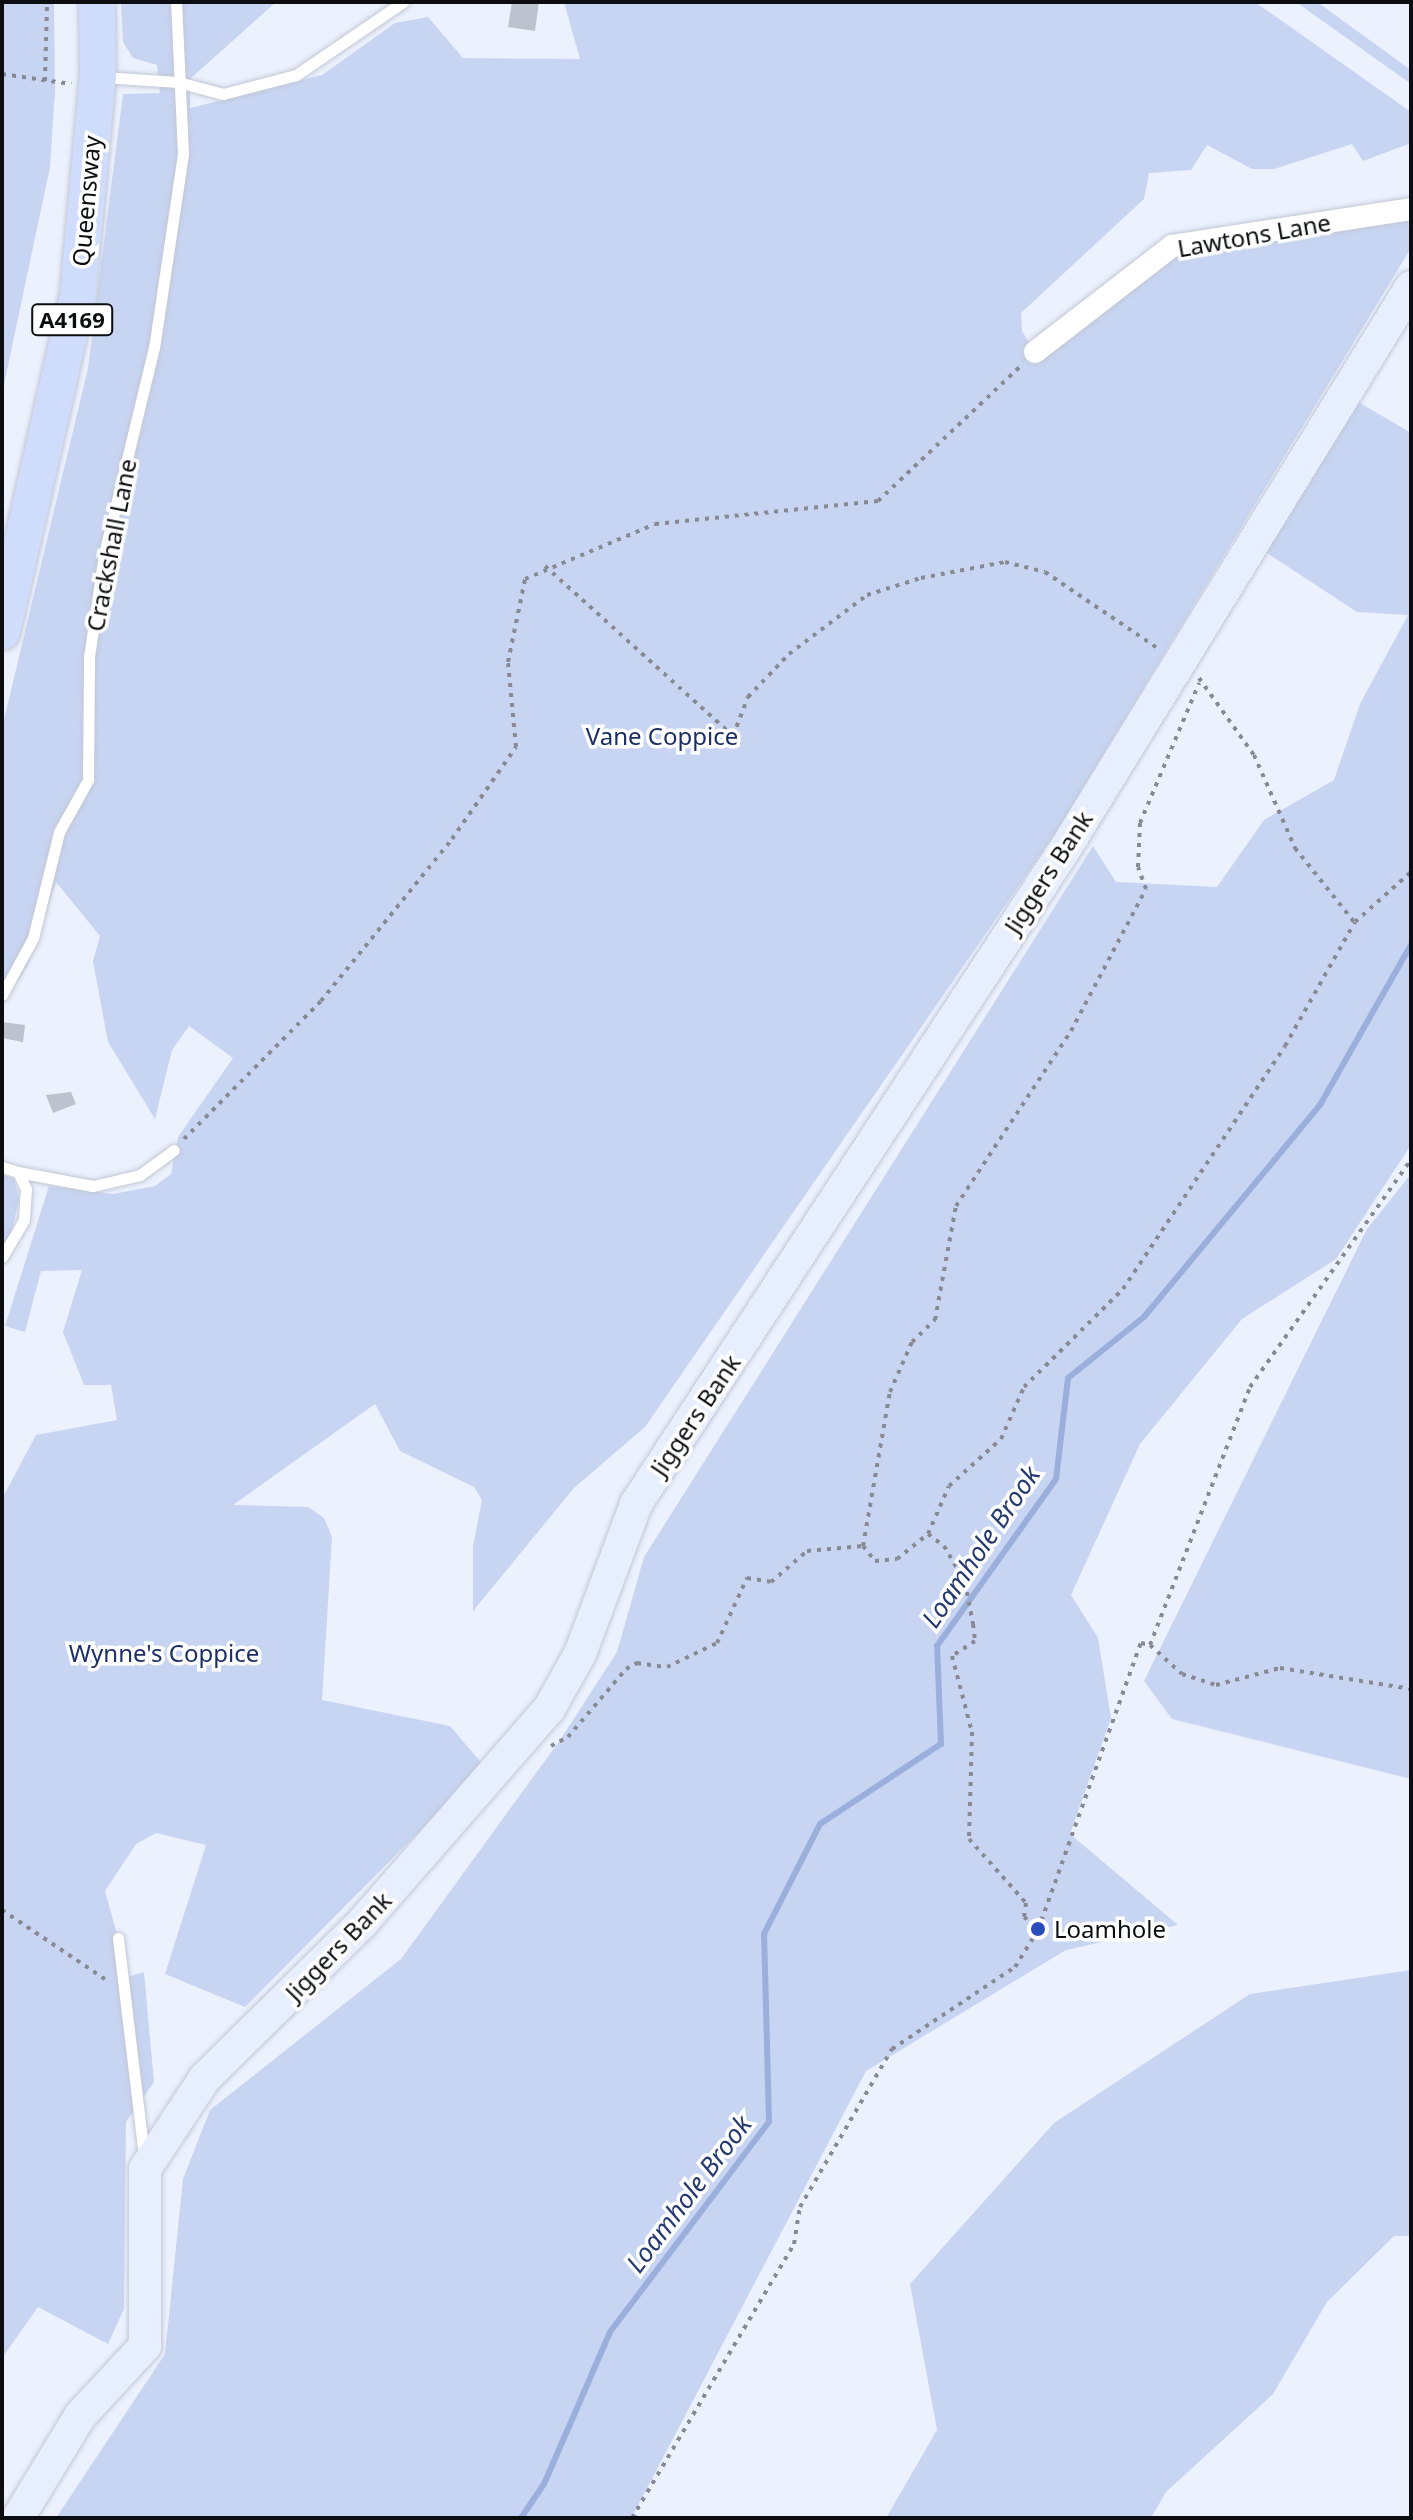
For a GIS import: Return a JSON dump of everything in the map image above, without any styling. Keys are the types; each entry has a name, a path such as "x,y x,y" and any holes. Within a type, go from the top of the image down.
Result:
{"main road":[{"name":"Queensway","path":"2,632 78,294 98,76 97,2"}],"street":[{"name":"Lawtons Lane","path":"1035,352 1172,246 1411,209"},
{"name":"Jiggers Bank","path":"145,2169 205,2078 363,1922 524,1740 580,1654 636,1504 1065,849 1189,670 1411,287"},
{"path":"18,2518 80,2416 145,2346 145,2169"}],"lane":[{"name":"Crackshall Lane","path":"2,995 33,938 59,832 88,780 89,657 104,554 154,348 183,154 176,2"},
{"path":"98,76 178,82 223,94 296,75 403,2"},
{"path":"2,1167 93,1186 140,1175 174,1150"},
{"path":"2,1257 24,1220 26,1189 18,1172"},
{"path":"118,1938 145,2169"}],"path":[{"path":"45,81 47,2"},
{"path":"2,74 45,81 98,76"},
{"path":"174,1150 321,1001 452,839 516,747 508,662 525,579 545,566 655,524 878,501 1035,352"},
{"path":"545,566 733,736 748,697 789,654 867,595 1005,562 1045,572 1189,670 1254,755 1295,848 1355,922"},
{"path":"1189,670 1140,823 1138,867 1146,889 1071,1031 956,1206 935,1320 896,1368 863,1546 875,1561 897,1559 928,1534 949,1486 1001,1439 1024,1387 1123,1289 1285,1046 1355,922 1411,872"},
{"path":"1150,1645 1250,1387 1411,1160"},
{"path":"928,1534 944,1546 965,1582 973,1624 975,1641 952,1656 972,1732 969,1839 1026,1903 1024,1917 1038,1928"},
{"path":"524,1740 545,1750 568,1737 626,1669 637,1663 667,1667 717,1643 747,1578 771,1582 807,1551 863,1546"},
{"path":"632,2518 794,2244 800,2207 892,2049 1015,1967 1038,1928 1141,1643 1150,1645 1182,1674 1216,1685 1280,1668 1411,1689"},
{"path":"2,1910 125,1992"}],"green space":[{"path":"2,2 54,2 55,90 50,167 2,394"},
{"name":"Vane Coppice","path":"121,2 276,2 190,79 190,108 322,75 395,23 428,17 463,58 580,59 564,2 1255,2 1411,112 1411,143 1363,161 1352,144 1274,169 1252,169 1207,145 1191,170 1149,173 1144,199 1021,313 1022,331 1039,359 1172,253 1408,220 1411,248 1056,832 645,1427 574,1488 473,1611 473,1546 482,1500 474,1487 400,1451 375,1404 233,1505 308,1507 324,1518 332,1537 322,1700 450,1726 484,1766 245,2007 165,1974 206,1845 156,1833 136,1844 105,1891 121,1949 120,1979 144,1972 154,2082 126,2122 124,2309 108,2344 38,2307 2,2358 2,1499 36,1435 117,1420 111,1385 84,1385 63,1332 82,1270 41,1271 25,1332 5,1326 49,1186 113,1194 155,1186 171,1174 178,1137 233,1058 189,1026 172,1050 155,1119 108,1042 93,961 100,936 56,882 28,965 2,1005 2,728 88,368 123,94 160,93 157,65 133,58 123,42"},
{"path":"1296,2 1317,2 1411,70 1411,84"},
{"path":"1355,400 1411,433 1411,1145 1336,1259 1242,1319 1140,1444 1071,1595 1098,1638 1111,1718 1070,1834 1178,1925 1066,1950 866,2071 634,2513 642,2518 56,2518 165,2354 183,2179 210,2110 401,1959 560,1740 617,1652 644,1557 1093,846 1116,882 1217,887 1264,820 1334,780 1360,704 1408,615 1357,612 1261,549"},
{"path":"2,1174 14,1179 19,1198 11,1237 2,1245"},
{"path":"1411,1174 1411,1779 1172,1719 1144,1681 1367,1229"},
{"path":"1411,1970 1411,2236 1394,2236 1327,2302 1273,2394 1166,2492 1151,2518 886,2518 937,2430 910,2284 1054,2123 1250,1994"}],"building":[{"path":"512,2 539,2 535,31 508,27"},
{"path":"2,1022 25,1025 23,1042 2,1038"},
{"path":"71,1092 76,1104 53,1113 46,1095"}],"waterway":[{"name":"Loamhole Brook","path":"521,2518 544,2484 610,2332 769,2122 764,1934 820,1824 941,1744 937,1646 1056,1479 1068,1378 1144,1317 1320,1105 1411,945"}],"place":[{"name":"Loamhole","path":"1038,1929"}],"park label":[{"name":"Wynne's Coppice","path":"164,1653"}]}
